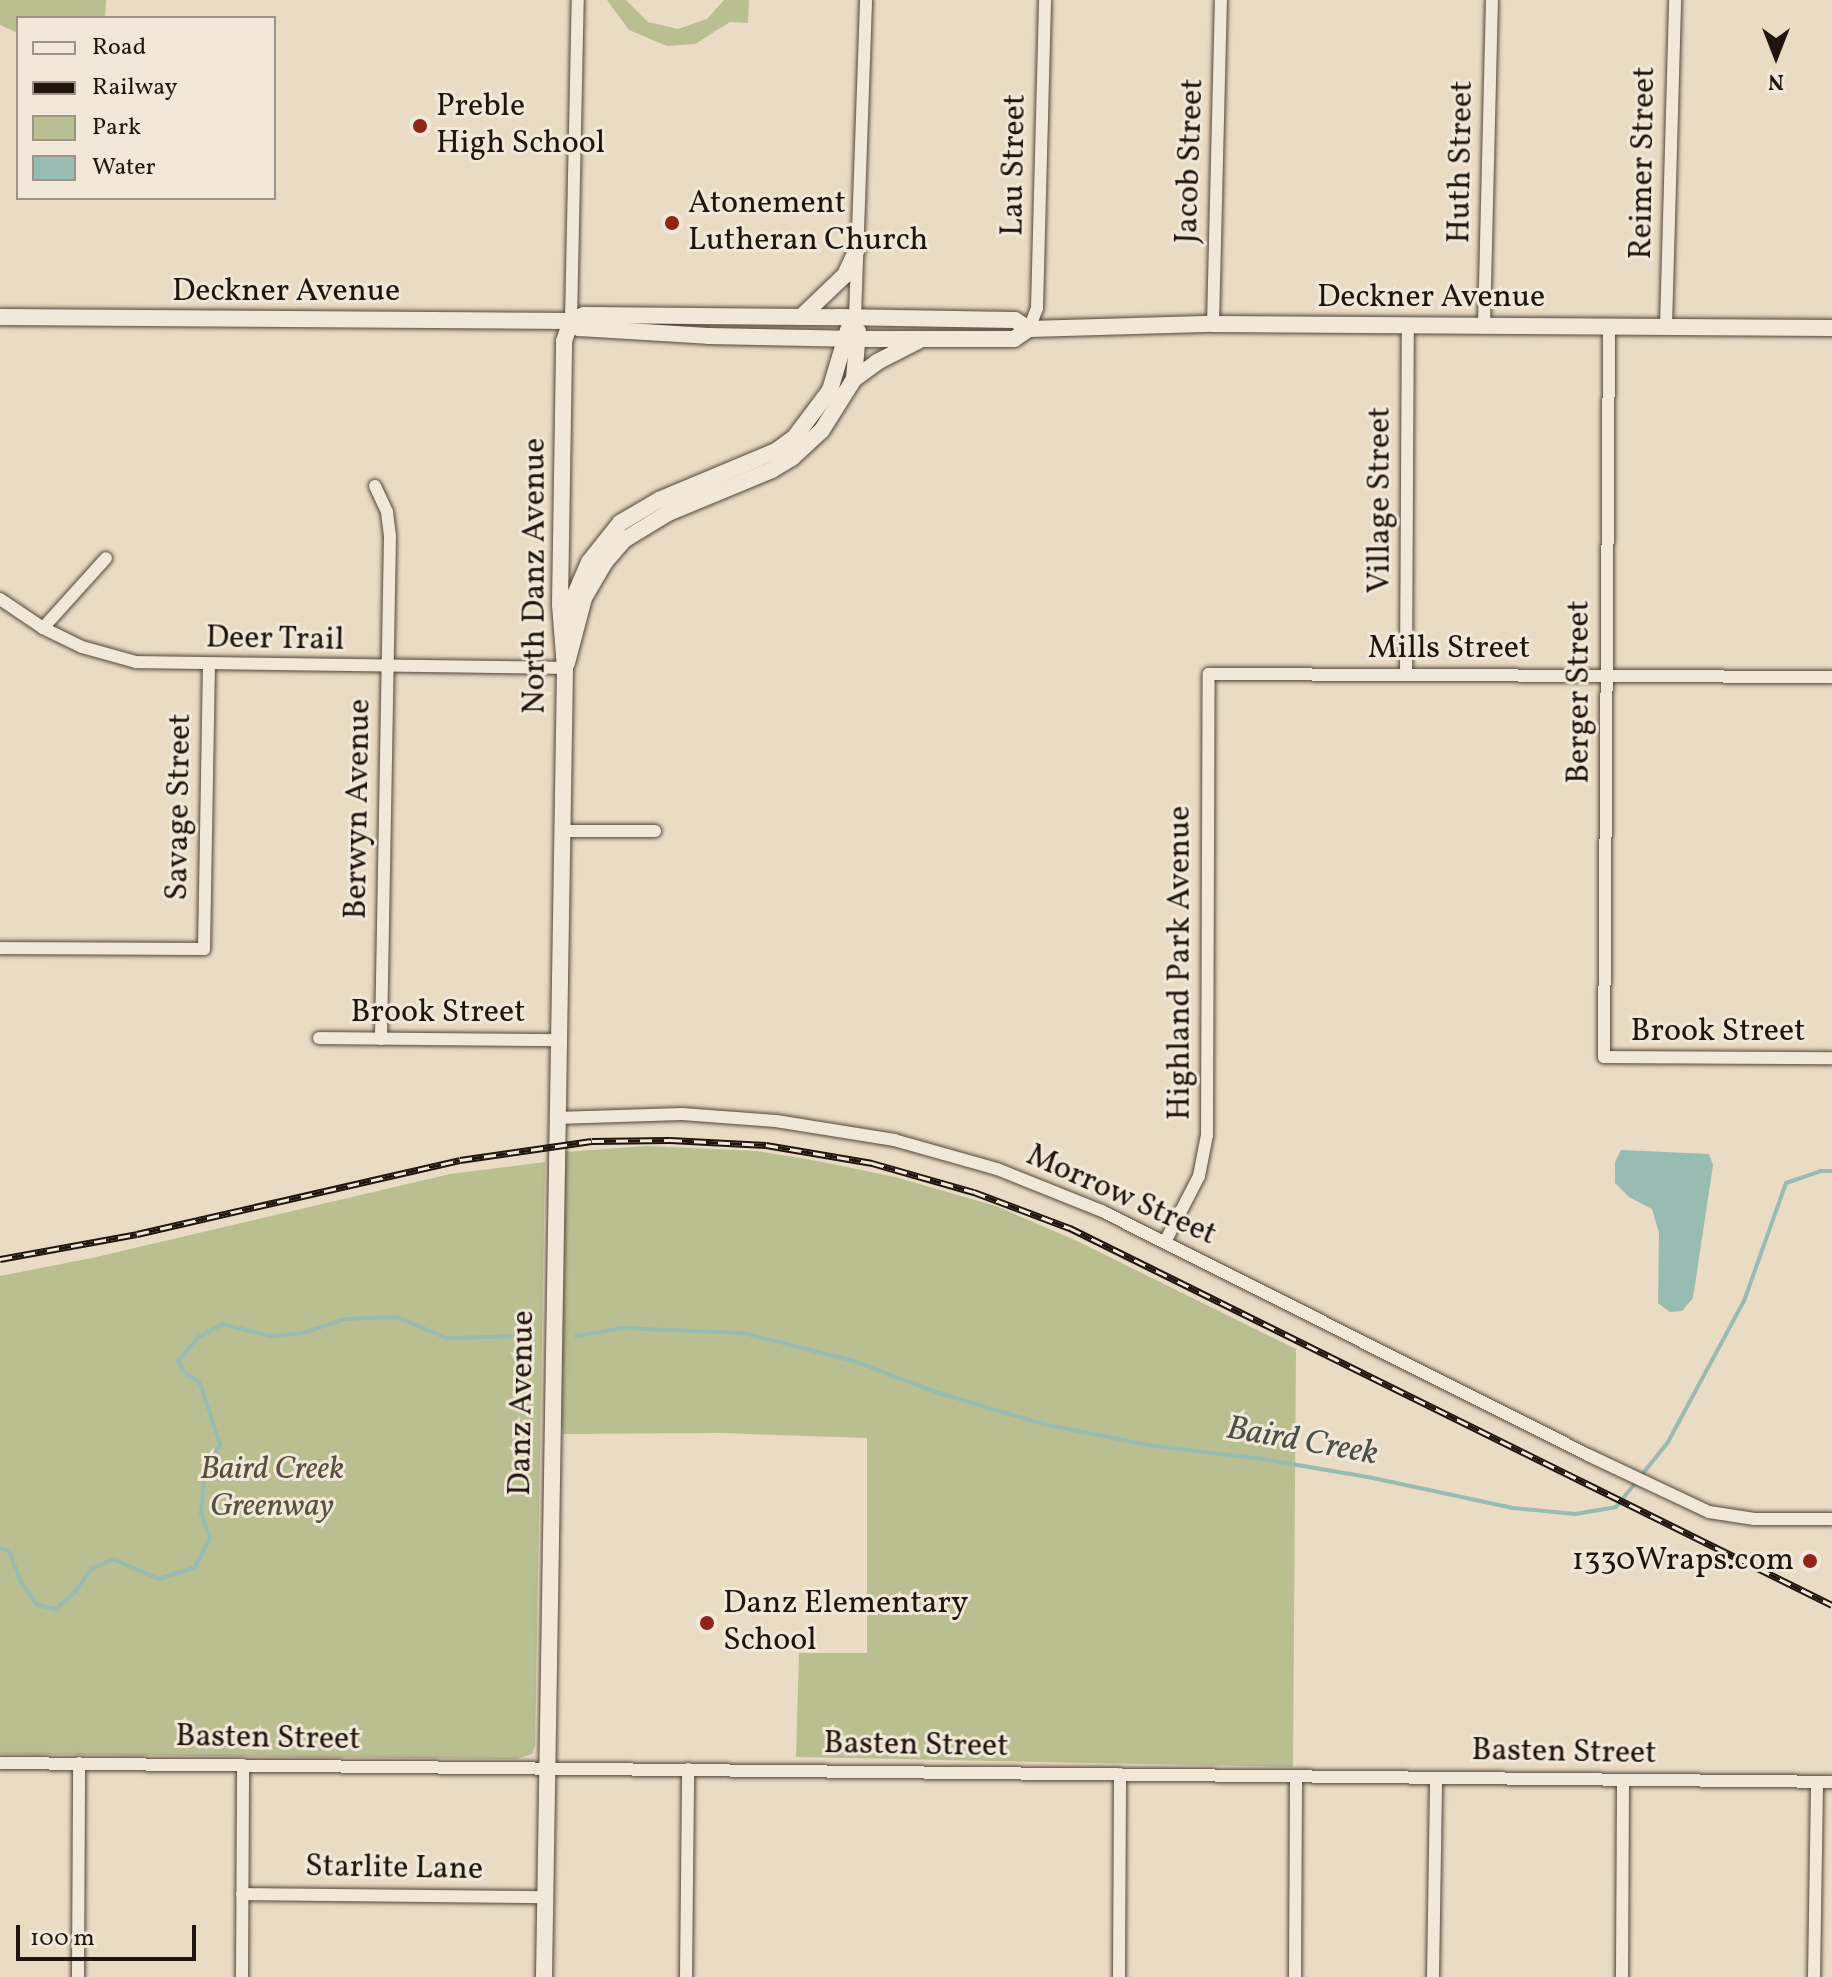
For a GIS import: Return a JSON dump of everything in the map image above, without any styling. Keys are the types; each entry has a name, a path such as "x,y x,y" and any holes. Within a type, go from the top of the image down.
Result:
{"street":[{"path":"571,321 578,0"},
{"path":"854,379 852,338 866,0"},
{"name":"Lau Street","path":"1029,329 1037,308 1045,0"},
{"name":"Jacob Street","path":"1213,324 1221,0"},
{"name":"Huth Street","path":"1484,326 1492,0"},
{"name":"Reimer Street","path":"1666,327 1675,0"},
{"path":"801,317 845,275 857,249"},
{"name":"Deckner Avenue","path":"0,317 571,321 584,315 855,317 1015,320 1029,329"},
{"name":"Deckner Avenue","path":"571,321 579,328 693,335 927,339 1014,339 1029,329 1213,324 1832,328"},
{"name":"North Danz Avenue","path":"561,831 565,668 560,635 564,341 571,321"},
{"name":"Village Street","path":"1406,674 1408,326"},
{"name":"Berger Street","path":"1604,1057 1609,327"},
{"path":"560,635 577,584 612,531 659,500 754,462 794,438 830,390 852,338"},
{"path":"565,668 584,598 605,562 624,540 668,513 746,483 792,458 822,430 854,379 896,351 927,339"},
{"name":"Berwyn Avenue","path":"375,486 389,526 381,1039"},
{"path":"43,628 106,558"},
{"name":"Deer Trail","path":"0,599 43,628 82,647 136,662 209,666 565,668"},
{"name":"Savage Street","path":"0,948 204,949 209,666"},
{"name":"Mills Street","path":"1209,674 1832,677"},
{"name":"Highland Park Avenue","path":"1165,1242 1199,1176 1207,1135 1209,674"},
{"path":"561,831 655,831"},
{"name":"Danz Avenue","path":"544,1977 561,831"},
{"name":"Brook Street","path":"319,1038 557,1040"},
{"name":"Brook Street","path":"1604,1057 1832,1058"},
{"name":"Morrow Street","path":"556,1118 626,1114 739,1117 894,1140 1050,1189 1165,1242 1709,1512 1728,1516 1832,1519"},
{"name":"Basten Street","path":"0,1763 1832,1782"},
{"path":"78,1977 79,1763"},
{"path":"242,1977 243,1765"},
{"path":"686,1977 688,1769"},
{"path":"1119,1977 1120,1774"},
{"path":"1295,1977 1296,1776"},
{"path":"1433,1977 1436,1778"},
{"path":"1622,1977 1623,1780"},
{"path":"1814,1977 1817,1782"},
{"name":"Starlite Lane","path":"242,1894 544,1897"}],"green space":[{"path":"0,0 106,0 105,16 16,16 16,32 0,25"},
{"path":"607,0 626,0 648,22 678,29 707,19 724,0 749,0 748,23 730,22 695,44 667,46 629,30"},
{"path":"647,1146 757,1151 823,1162 895,1177 996,1206 1077,1241 1296,1349 1293,1767 796,1757 799,1653 867,1653 867,1438 721,1433 563,1434 559,1417 564,1152"},
{"name":"Baird Creek Greenway","path":"545,1162 535,1746 532,1754 517,1759 0,1754 0,1276 92,1258 450,1174"}],"water":[{"path":"1621,1150 1709,1154 1713,1165 1693,1298 1682,1311 1670,1312 1658,1303 1659,1233 1652,1209 1629,1197 1615,1183 1615,1162"}],"waterway":[{"name":"Baird Creek","path":"576,1336 622,1328 743,1333 854,1361 939,1393 1043,1424 1148,1445 1262,1459 1373,1478 1513,1508 1575,1514 1616,1507 1668,1442 1744,1301 1786,1183 1820,1171 1832,1171"},
{"name":"Baird Creek","path":"0,1548 9,1551 21,1582 37,1605 55,1609 75,1592 91,1569 113,1559 159,1579 195,1567 210,1539 201,1513 205,1471 220,1444 200,1383 183,1371 178,1361 199,1337 222,1324 270,1336 303,1333 345,1319 397,1317 446,1338 531,1336"}],"railway":[{"path":"0,1259 137,1234 460,1160 592,1141 670,1140 766,1145 872,1163 974,1192 1070,1228 1832,1605"}],"place":[{"name":"Preble High School","path":"420,126"},
{"name":"Atonement Lutheran Church","path":"672,223"},
{"name":"1330Wraps.com","path":"1810,1561"},
{"name":"Danz Elementary School","path":"707,1623"}]}
